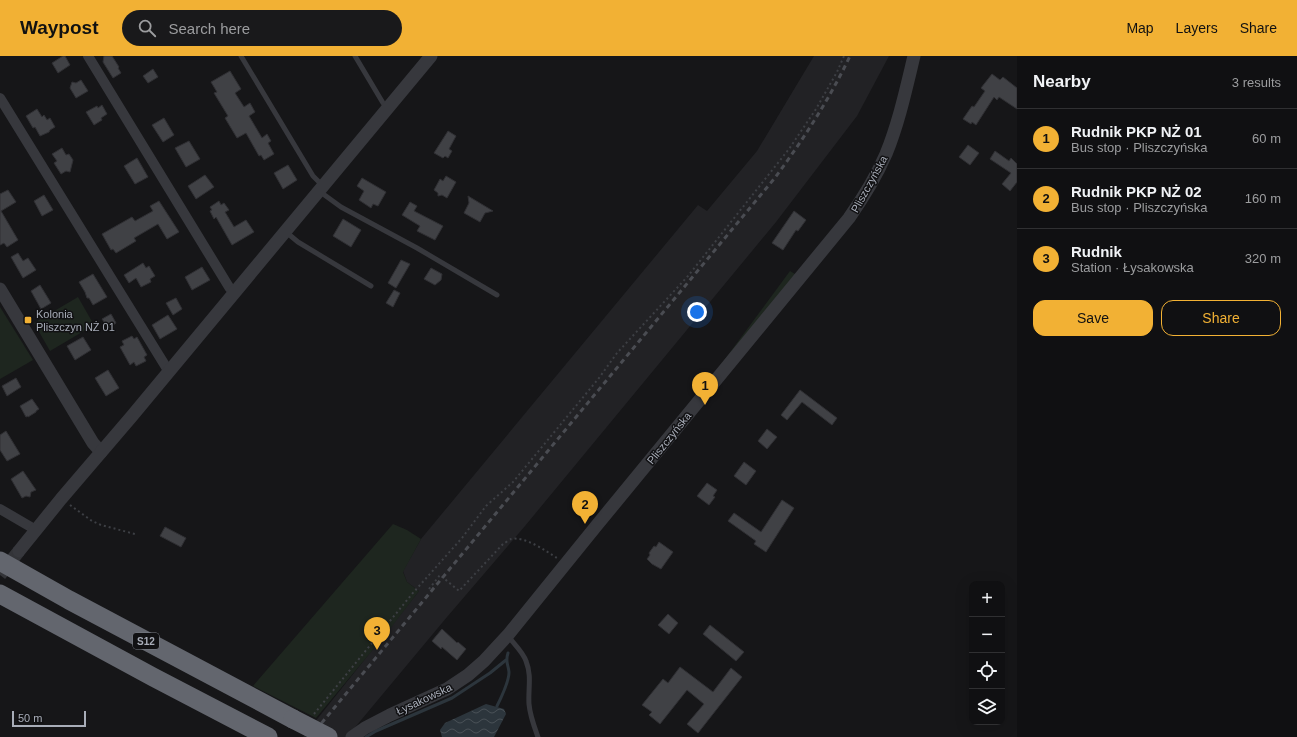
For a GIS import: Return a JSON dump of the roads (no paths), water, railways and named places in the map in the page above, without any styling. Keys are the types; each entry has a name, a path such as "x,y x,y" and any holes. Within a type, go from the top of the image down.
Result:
{"highway":[{"name":"S12","path":"0,561 69,600 328,737"},
{"name":"S12","path":"0,594 153,678 268,737"}],"street":[{"path":"88,56 225,280 234,292"},
{"path":"19,551 431,56"},
{"name":"Pliszczyńska","path":"508,635 705,393 793,288 859,204 877,174 888,147 901,110 914,56"},
{"path":"0,98 95,254 166,367 170,371"},
{"path":"0,289 93,443 101,452"},
{"path":"0,510 36,530"},
{"name":"Łysakowska","path":"352,737 377,722 438,694 457,683 480,665 508,635"}],"lane":[{"path":"241,56 320,188 341,207 417,248 497,295"},
{"path":"355,56 383,103 388,108"},
{"path":"285,231 298,242 371,286"},
{"path":"508,635 524,656 529,668 530,713 538,737"}],"water":[{"path":"486,704 504,709 506,714 494,737 442,737 440,730 445,723"}],"waterway":[{"path":"497,706 509,676 507,661 508,653"},
{"path":"366,737 376,731 452,698 490,673 506,660"}],"tunnel":[{"path":"0,575 19,551"}],"railway":[{"path":"310,737 774,179 815,119 850,56"}],"place":[{"name":"Kolonia Pliszczyn NŻ 01","path":"28,320"},
{"name":"Rudnik PKP NŻ 01","path":"705,405"},
{"name":"Rudnik PKP NŻ 02","path":"585,524"},
{"name":"Rudnik","path":"377,650"}]}
